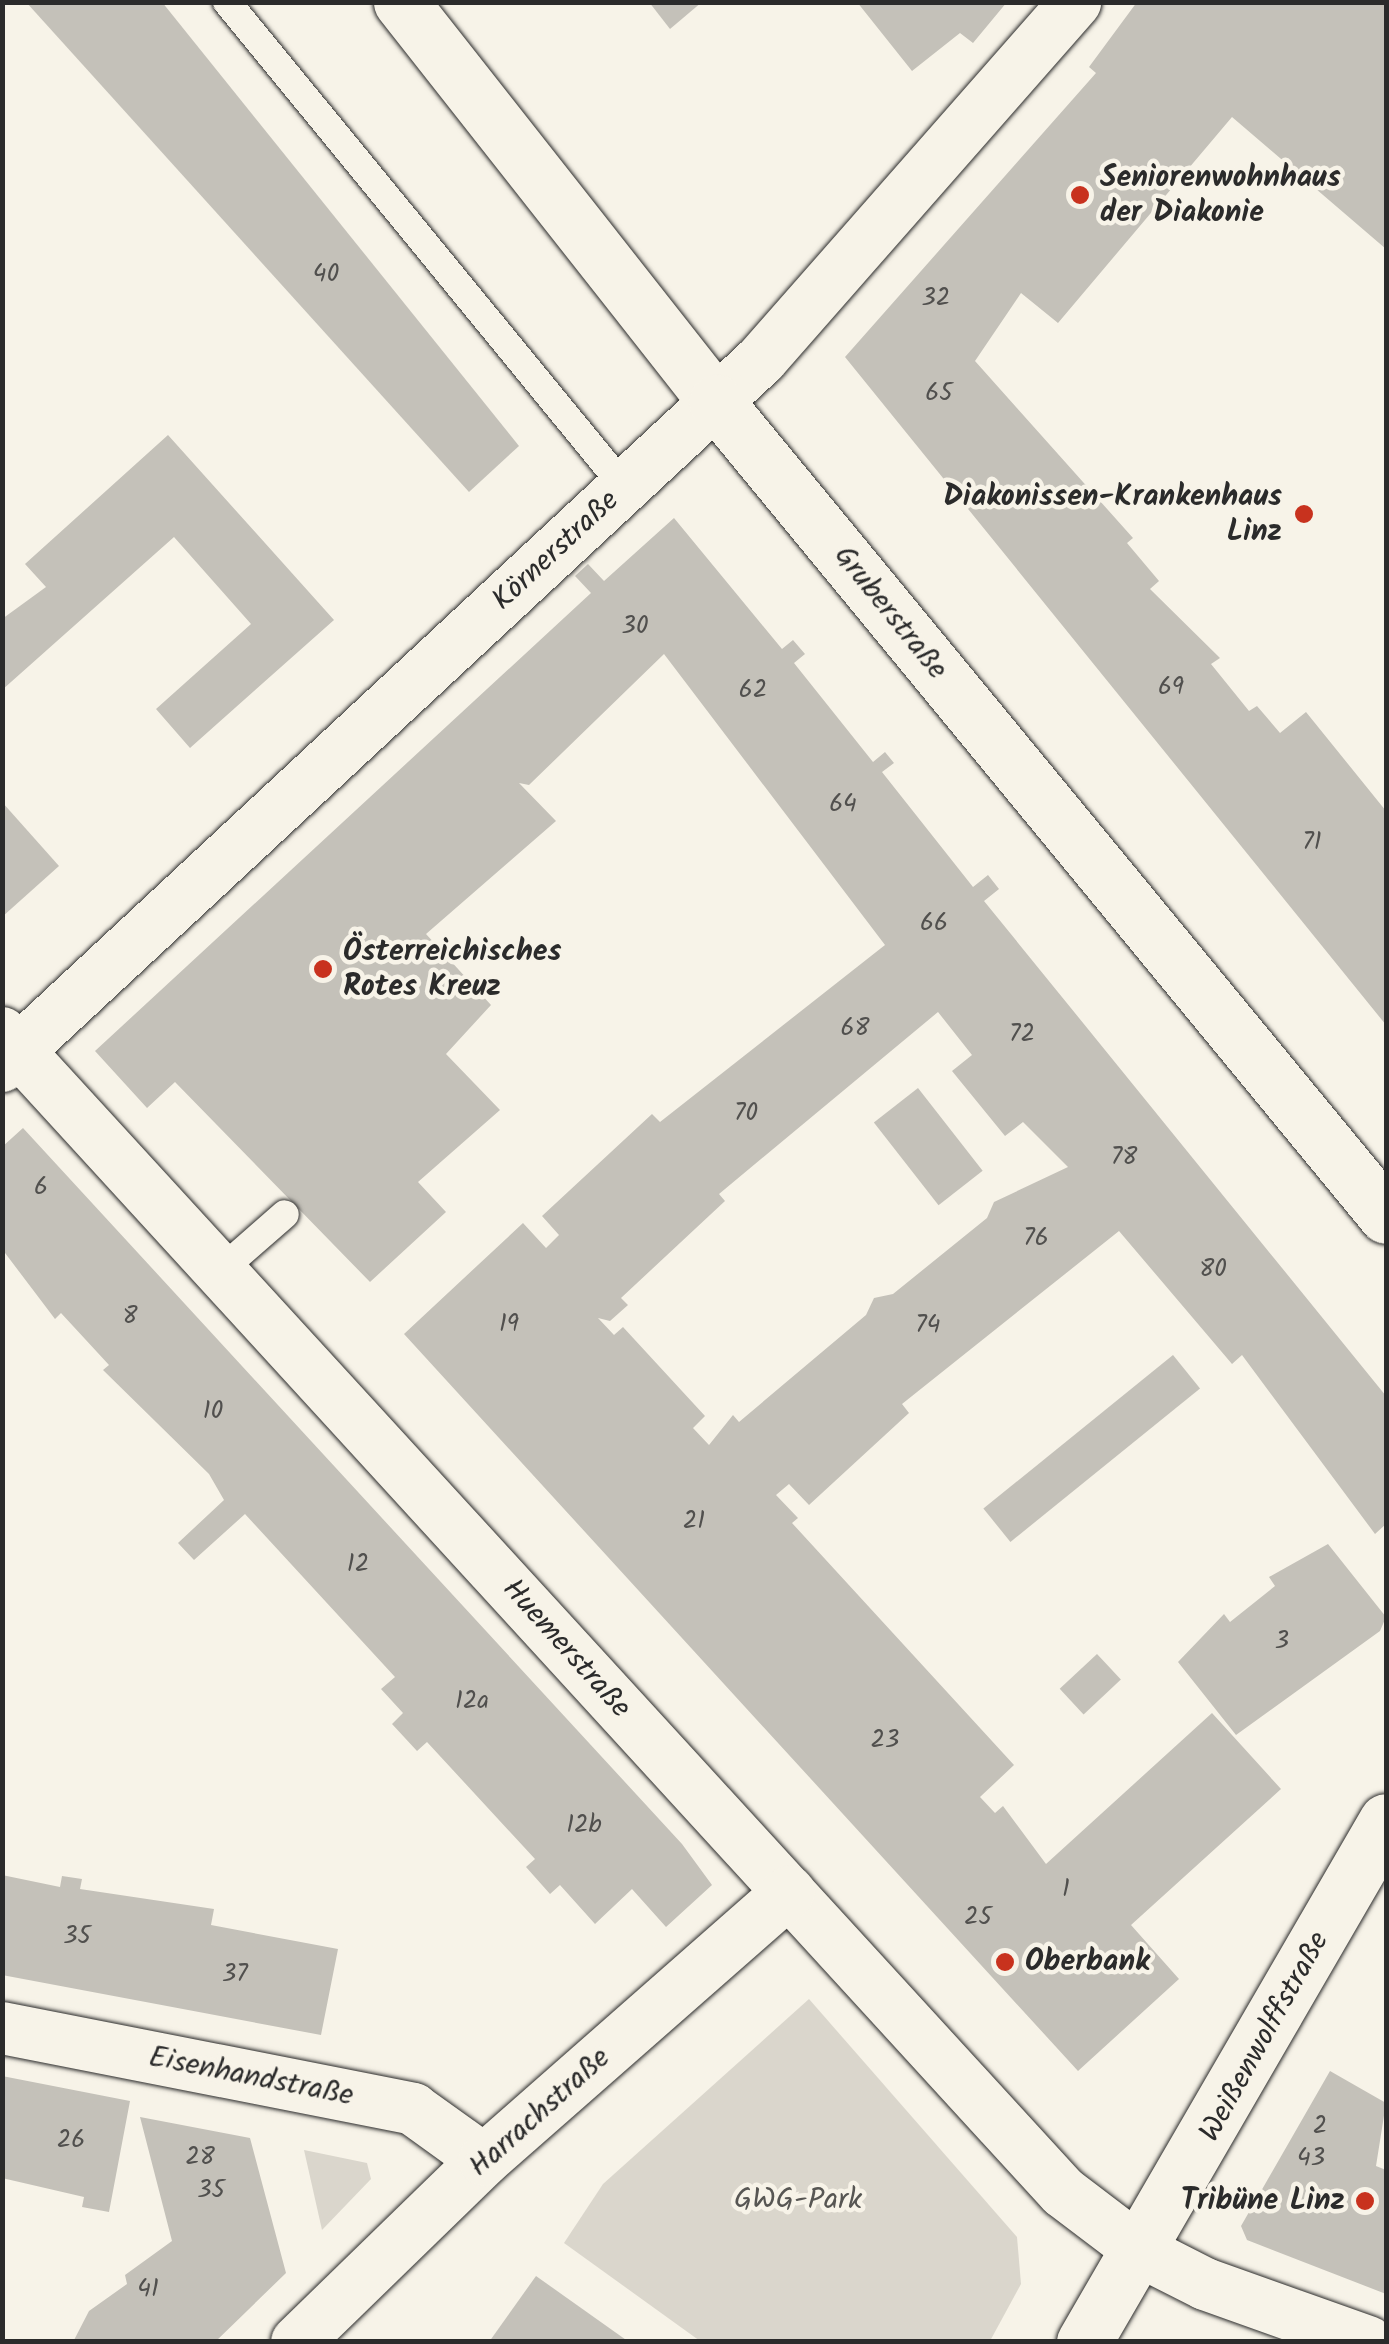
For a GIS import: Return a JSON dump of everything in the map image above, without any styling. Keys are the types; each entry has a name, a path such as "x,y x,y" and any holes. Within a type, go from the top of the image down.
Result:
{"main road":[{"name":"Gruberstraße","path":"401,2 716,402 1386,1216"},
{"name":"Weißenwolffstraße","path":"1084,2342 1142,2252 1386,1821"}],"street":[{"name":"Körnerstraße","path":"8,1050 716,402 808,311 1075,2"},
{"name":"Huemerstraße","path":"8,1050 220,1272 1063,2192 1142,2252"},
{"name":"Harrachstraße","path":"298,2342 484,2160 789,1892"},
{"name":"Eisenhandstraße","path":"2,2028 413,2110 484,2160"},
{"path":"1142,2252 1368,2342"}],"lane":[{"path":"228,2 624,488"},
{"path":"220,1272 286,1214"}],"green space":[{"name":"GWG-Park","path":"809,1999 1017,2237 1021,2284 990,2341 700,2341 564,2243 603,2184"},
{"path":"304,2150 367,2163 371,2179 322,2230"}],"building":[{"path":"26,2 162,2 519,446 469,492"},
{"path":"649,2 702,2 670,29"},
{"path":"857,2 1007,2 973,43 960,33 912,71"},
{"path":"1137,2 1386,2 1386,249 1232,117 1058,323 1021,293 975,361 1133,538 1127,543 1159,581 1150,589 1220,658 1211,664 1249,711 1257,706 1280,733 1306,712 1386,811 1386,1025 845,357 1096,73 1089,67"},
{"path":"168,435 334,620 190,748 156,709 251,624 174,537 2,690 2,619 46,587 25,564"},
{"path":"674,518 782,649 793,640 805,654 794,663 873,762 885,752 894,763 882,772 973,887 988,875 999,889 984,901 1386,1396 1386,1524 1375,1534 1242,1355 1232,1364 1119,1231 902,1404 909,1413 809,1505 789,1484 776,1495 798,1518 792,1523 1014,1765 980,1797 995,1813 1003,1806 1046,1864 1212,1713 1281,1789 1131,1925 1179,1979 1078,2071 404,1334 523,1223 546,1248 559,1235 542,1216 652,1114 660,1122 885,945 664,654 529,785 519,783 556,821 426,934 491,1005 446,1054 500,1110 418,1182 446,1212 370,1282 175,1082 147,1108 95,1051 591,593 575,576 588,564 604,581","holes":["938,1012 972,1055 952,1071 1005,1136 1023,1122 1068,1167 994,1202 987,1218 893,1294 874,1298 866,1315 739,1422 733,1415 709,1445 693,1428 705,1416 623,1327 614,1335 598,1318 610,1321 628,1305 621,1298 725,1201 719,1194"]},
{"path":"2,802 59,866 2,917"},
{"path":"918,1088 983,1171 939,1205 874,1122"},
{"path":"23,1128 682,1844 712,1885 666,1927 632,1889 595,1924 560,1885 550,1894 526,1867 535,1859 427,1742 417,1751 392,1724 403,1713 381,1689 395,1677 245,1514 194,1560 178,1543 224,1500 209,1474 103,1370 109,1365 61,1313 55,1319 2,1249 2,1147"},
{"path":"1173,1355 1200,1388 1010,1542 983,1509"},
{"path":"1328,1544 1386,1617 1380,1631 1236,1735 1178,1662 1224,1614 1230,1622 1275,1586 1269,1577"},
{"path":"1097,1654 1121,1680 1084,1714 1060,1689"},
{"path":"2,1875 60,1887 62,1876 82,1879 80,1889 214,1909 211,1925 338,1949 321,2035 2,1975"},
{"path":"1330,2071 1386,2103 1376,2166 1386,2170 1386,2294 1247,2240 1241,2226"},
{"path":"2,2076 130,2101 109,2212 82,2207 84,2197 2,2178"},
{"path":"140,2117 250,2138 286,2273 215,2342 73,2342 89,2311 127,2284 125,2275 172,2241"},
{"path":"536,2276 629,2342 489,2342"}],"place":[{"name":"Seniorenwohnhaus der Diakonie","path":"1080,195"},
{"name":"Diakonissen-Krankenhaus Linz","path":"1304,514"},
{"name":"Österreichisches Rotes Kreuz","path":"323,969"},
{"name":"Oberbank","path":"1005,1962"},
{"name":"Tribüne Linz","path":"1365,2201"}]}
